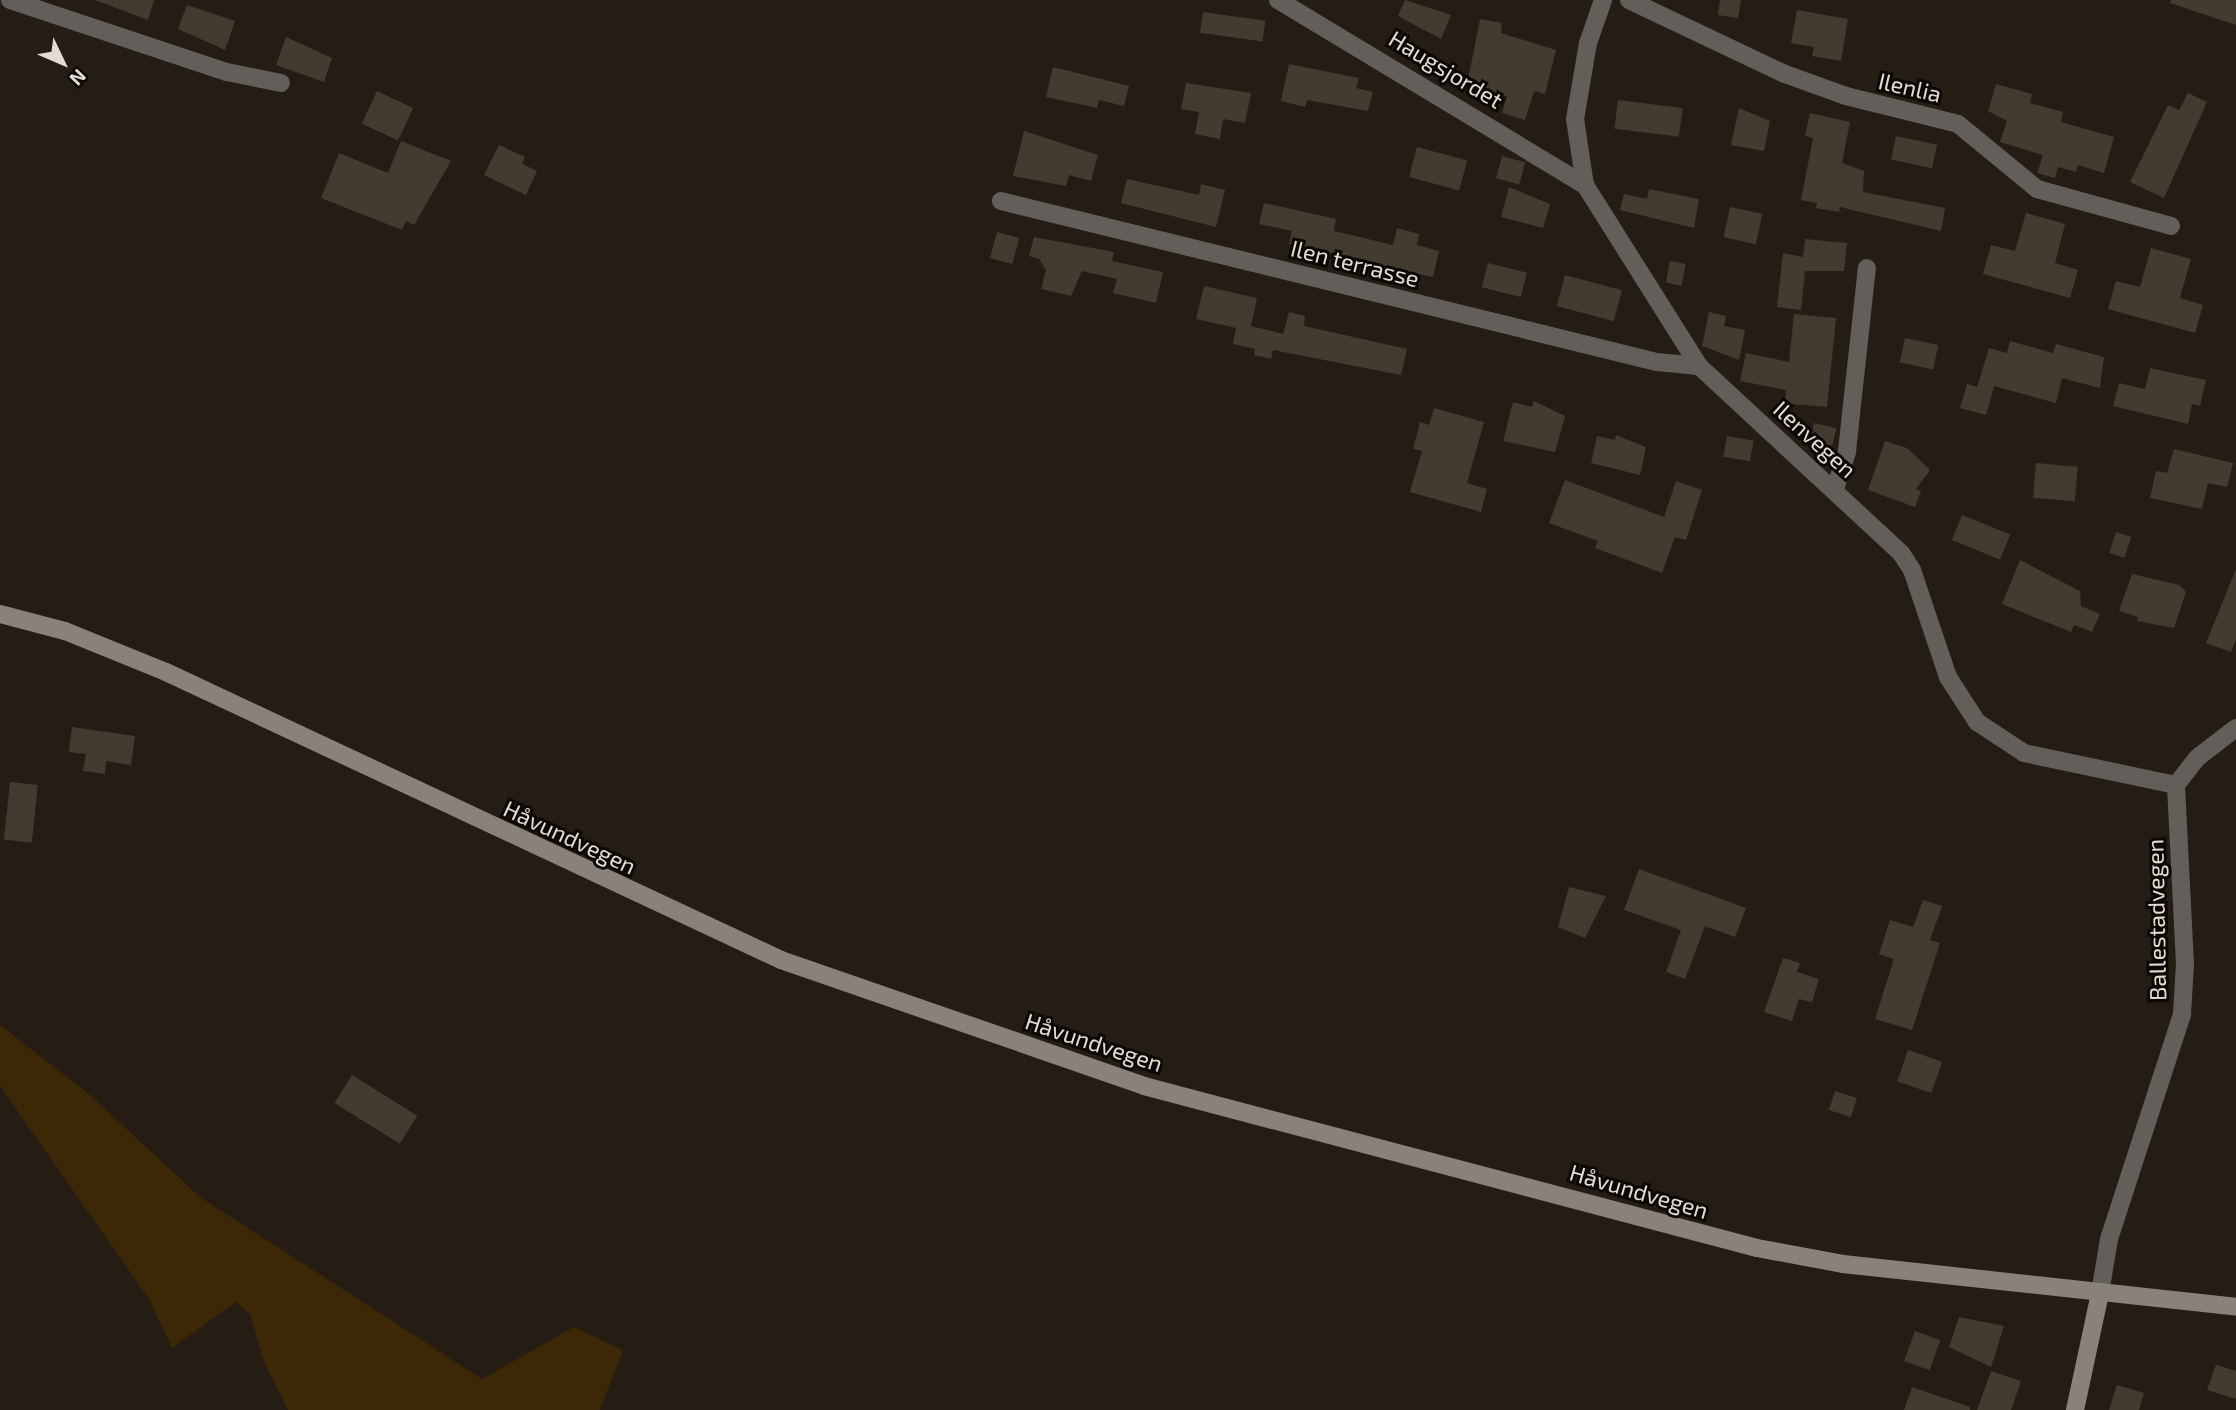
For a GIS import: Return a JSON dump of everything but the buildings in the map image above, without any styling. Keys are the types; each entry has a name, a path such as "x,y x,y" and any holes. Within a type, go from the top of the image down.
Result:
{"main road":[{"name":"Håvundvegen","path":"0,614 65,631 166,672 781,960 1042,1053 1285,1125 1757,1248 1843,1264 2236,1307"},
{"path":"2075,1410 2100,1293"}],"street":[{"path":"10,0 227,72 281,83"},
{"name":"Haugsjordet","path":"1278,0 1585,185"},
{"name":"Ilenvegen","path":"1603,0 1588,43 1575,119 1585,185 1699,366 1835,489 1912,570 1948,677 1977,722 2024,753 2176,785"},
{"name":"Ilenlia","path":"1629,0 1785,74 1846,96 1958,124 2038,189 2171,226"},
{"name":"Ilen terrasse","path":"1001,201 1657,362 1699,366"},
{"path":"1835,489 1847,451 1867,268"},
{"path":"2176,785 2197,758 2236,728"},
{"name":"Ballestadvegen","path":"2100,1293 2109,1239 2182,1014 2185,964 2176,785"}],"shaded area":[{"path":"0,1025 90,1095 200,1197 482,1379 574,1327 623,1350 600,1410 288,1410 264,1362 250,1314 236,1302 172,1348 149,1299 0,1086"}]}
